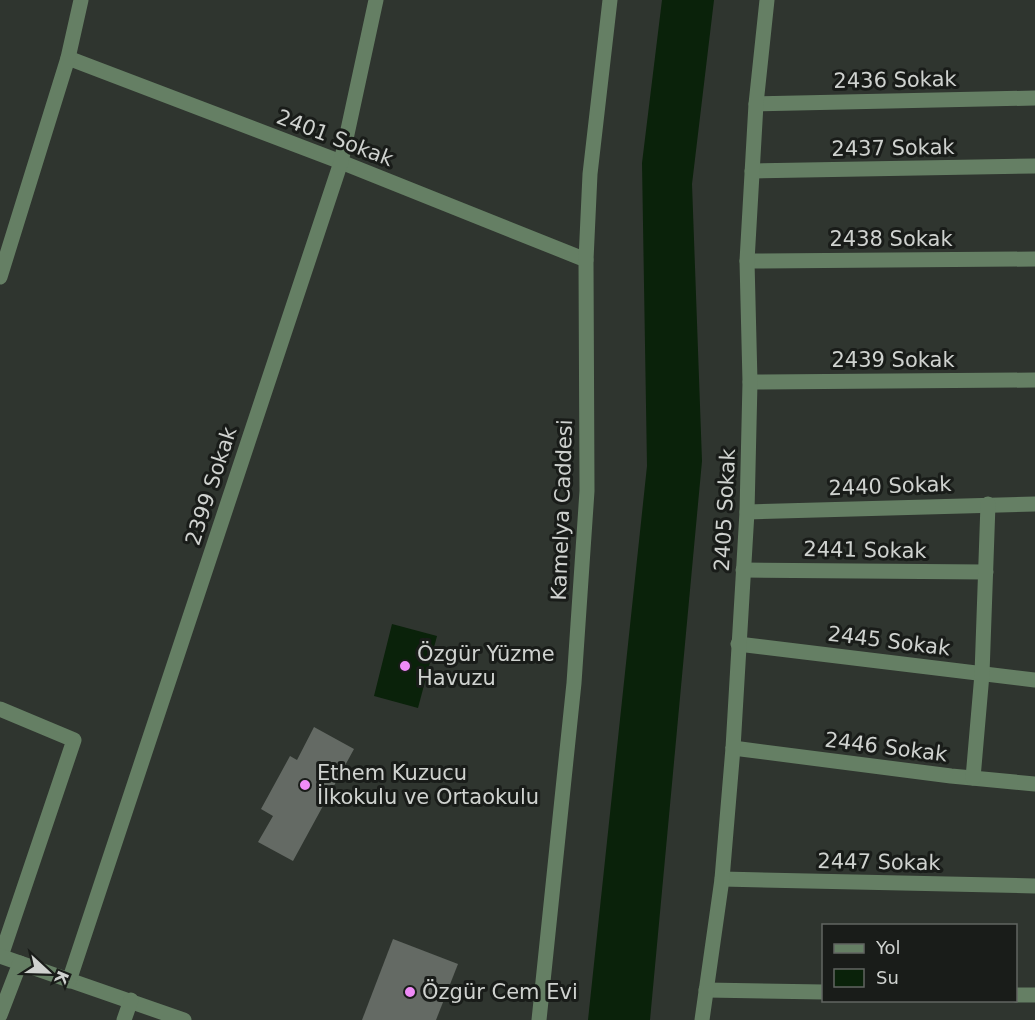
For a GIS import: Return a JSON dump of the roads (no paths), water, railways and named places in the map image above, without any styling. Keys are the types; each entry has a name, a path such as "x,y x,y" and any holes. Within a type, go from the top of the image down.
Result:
{"street":[{"path":"0,277 69,58 81,0"},
{"name":"2399 Sokak","path":"69,981 341,162 376,0"},
{"name":"Kamelya Caddesi","path":"539,1020 574,683 587,491 586,260 590,174 610,0"},
{"name":"2405 Sokak","path":"702,1020 722,879 733,748 747,512 750,382 747,261 756,104 767,0"},
{"name":"2401 Sokak","path":"69,58 341,162 586,260"},
{"name":"2436 Sokak","path":"756,104 1035,98"},
{"name":"2437 Sokak","path":"752,171 1035,166"},
{"name":"2438 Sokak","path":"747,261 1035,259"},
{"name":"2439 Sokak","path":"750,382 1035,380"},
{"path":"973,778 982,674 988,504"},
{"name":"2440 Sokak","path":"747,512 1035,504"},
{"name":"2441 Sokak","path":"743,570 986,572"},
{"name":"2445 Sokak","path":"738,644 1035,680"},
{"path":"0,709 74,740 5,924 0,956 184,1020"},
{"name":"2446 Sokak","path":"733,748 1035,784"},
{"name":"2447 Sokak","path":"722,879 1035,886"},
{"path":"0,1015 20,963"},
{"path":"706,990 822,992"},
{"path":"1017,995 1035,995"},
{"path":"124,1020 130,1000"}],"water":[{"path":"662,0 714,0 692,184 702,461 650,1020 588,1020 647,466 642,163"},
{"name":"Özgür Yüzme Havuzu","path":"392,624 437,636 418,708 374,696"}],"place":[{"name":"Özgür Yüzme Havuzu","path":"405,666"},
{"name":"Ethem Kuzucu İlkokulu ve Ortaokulu","path":"305,785"},
{"name":"Özgür Cem Evi","path":"410,992"}]}
